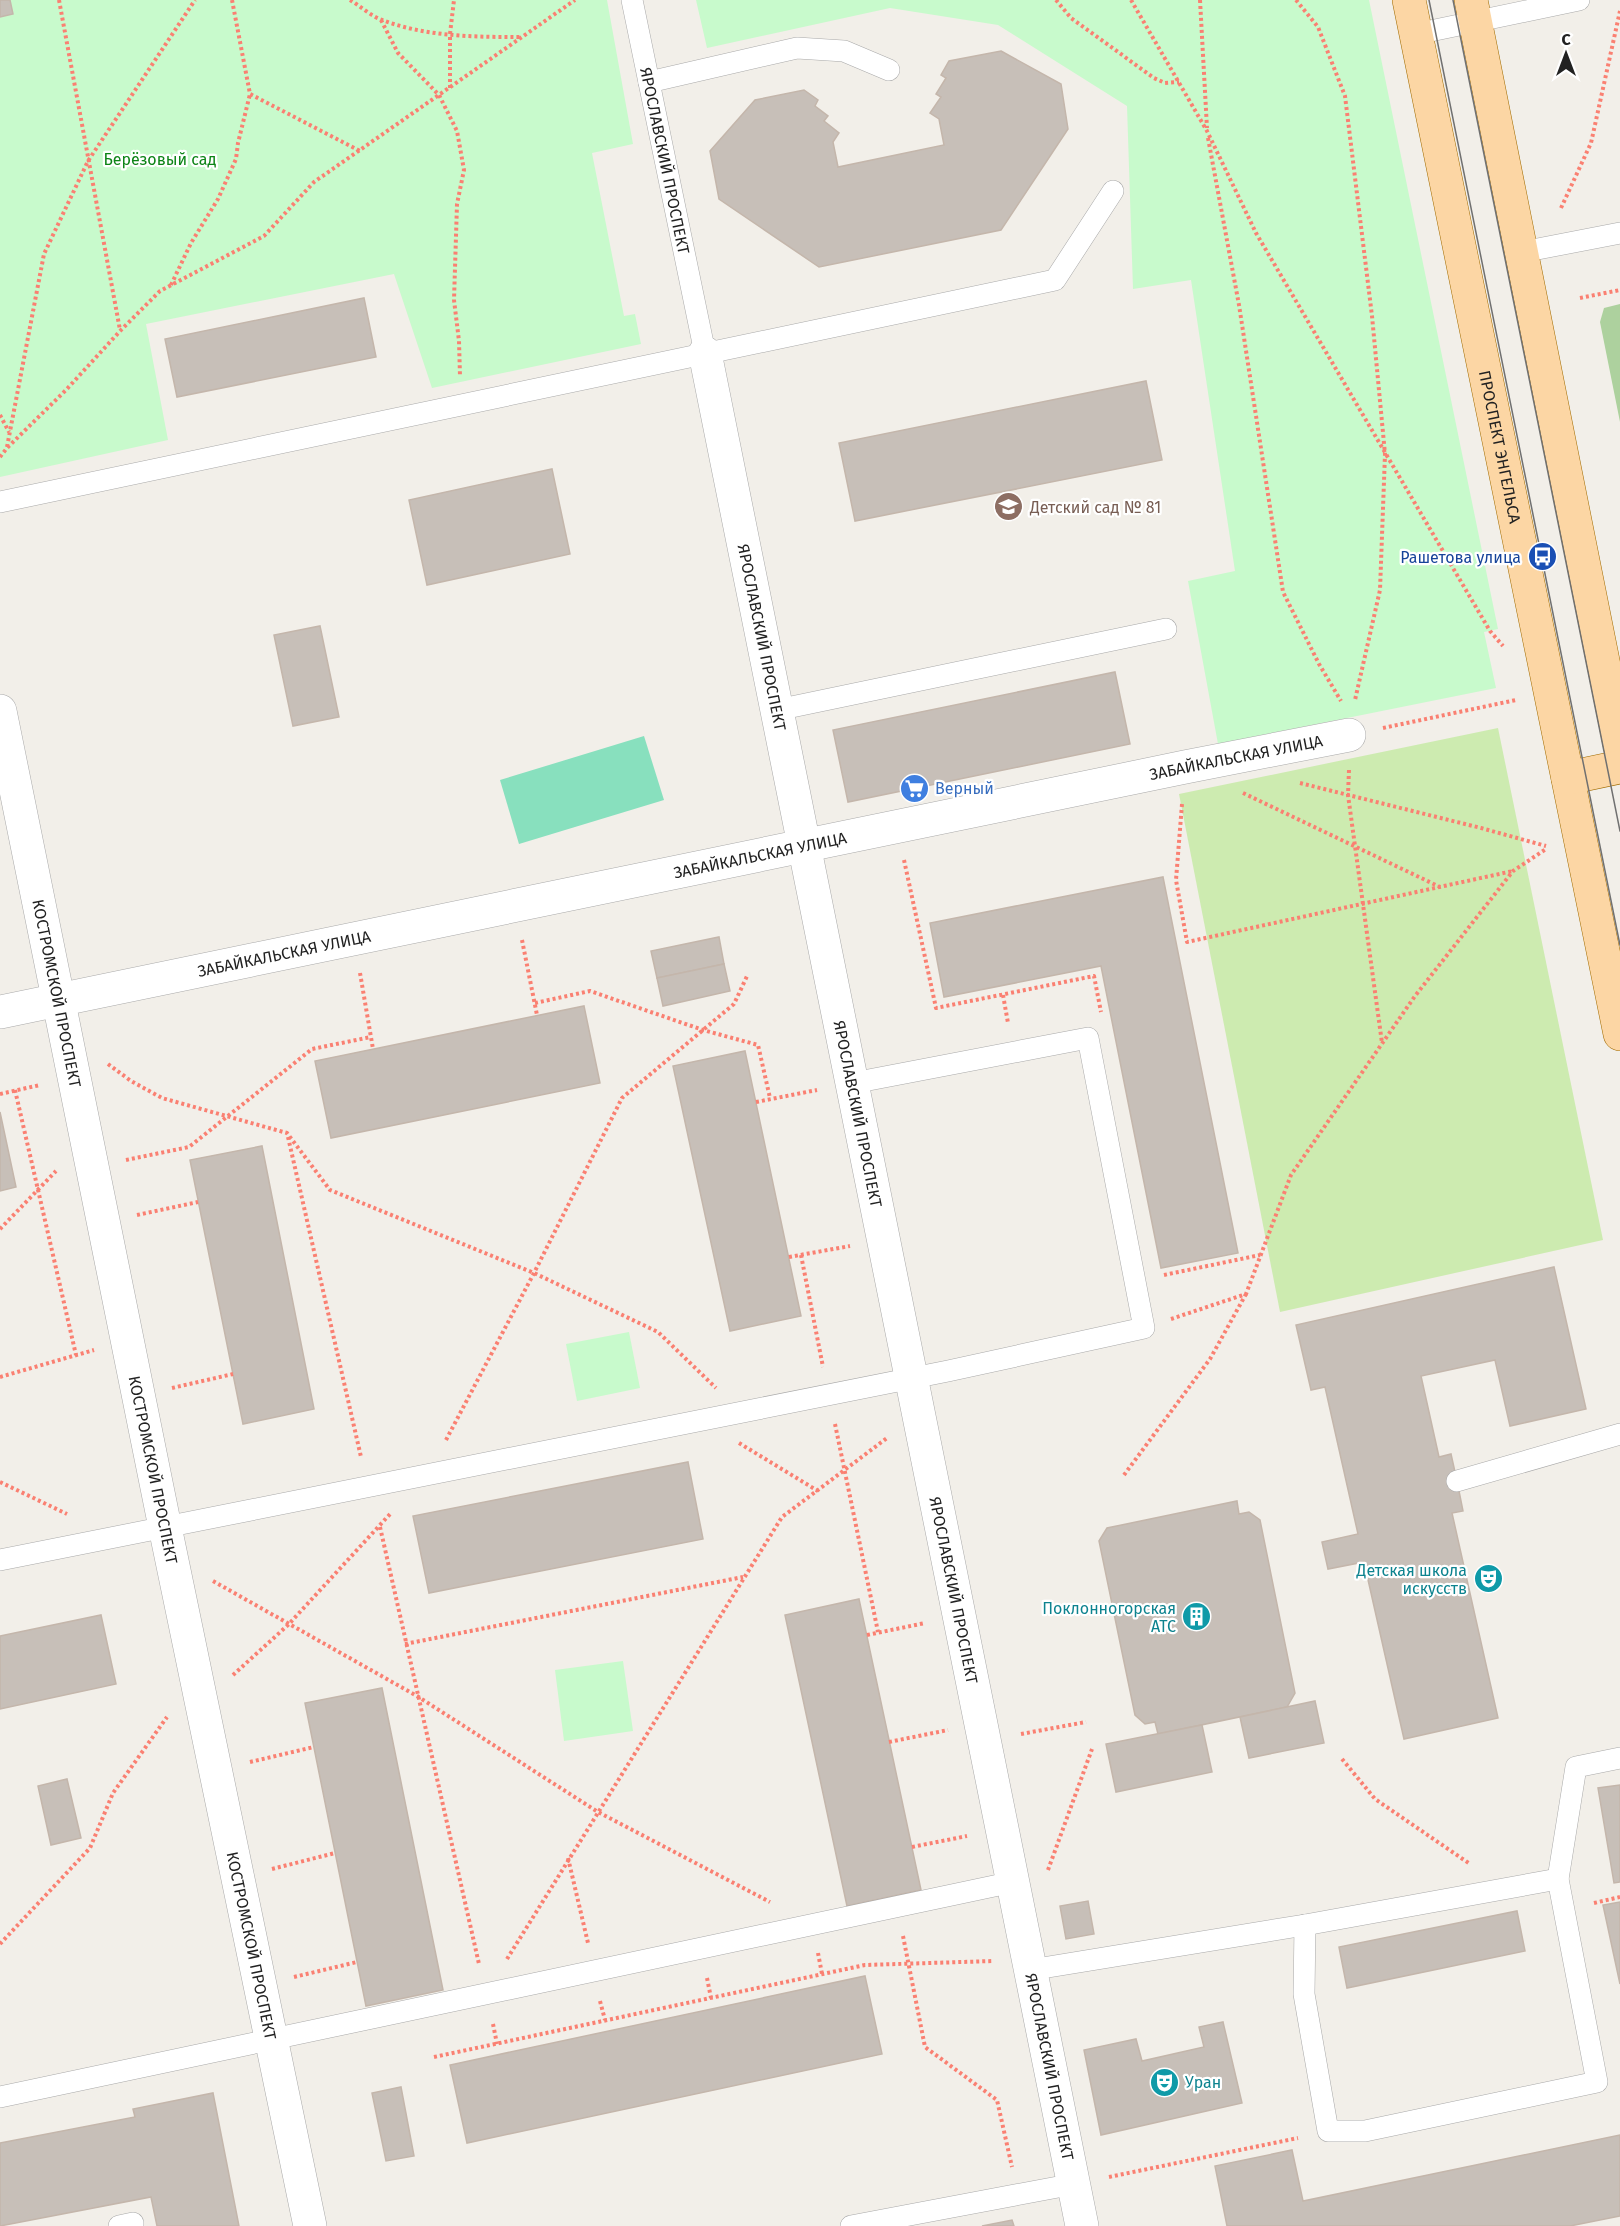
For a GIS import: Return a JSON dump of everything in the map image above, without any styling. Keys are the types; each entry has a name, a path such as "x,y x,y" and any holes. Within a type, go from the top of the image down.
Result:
{"main road":[{"name":"ПРОСПЕКТ ЭНГЕЛЬСА","path":"1409,0 1620,1034"},
{"path":"1474,11 1620,746"},
{"path":"1568,778 1620,767"}],"street":[{"name":"ЯРОСЛАВСКИЙ ПРОСПЕКТ","path":"705,353 1030,1970 1089,2181 1082,2226"},
{"name":"КОСТРОМСКОЙ ПРОСПЕКТ","path":"0,711 165,1527 310,2226"},
{"name":"ЗАБАЙКАЛЬСКАЯ УЛИЦА","path":"0,1012 1185,767 1350,726"}],"lane":[{"name":"ЯРОСЛАВСКИЙ ПРОСПЕКТ","path":"632,0 705,353"},
{"path":"1416,34 1474,11 1579,0"},
{"path":"648,82 797,48 844,51 890,70"},
{"path":"0,502 1055,280 1113,190"},
{"path":"1522,252 1620,233"},
{"path":"777,710 1166,629"},
{"path":"0,1560 912,1378 1144,1328 1088,1038 853,1083"},
{"path":"1456,1481 1620,1434"},
{"path":"1305,1924 1304,1994 1328,2131 1365,2131 1597,2082 1558,1879 1576,1767 1620,1758"},
{"path":"1030,1970 1558,1879"},
{"path":"0,2097 1013,1882"},
{"path":"851,2226 1089,2181"},
{"path":"119,2226 133,2223 133,2226"}],"path":[{"path":"59,0 121,330"},
{"path":"7,448 44,254 88,161 195,0"},
{"path":"170,286 191,243 218,199 236,159 250,94 232,0"},
{"path":"350,0 381,20 430,32 463,37 524,37"},
{"path":"450,88 450,34 454,0"},
{"path":"0,457 160,291 264,236 314,182 575,0"},
{"path":"1056,0 1071,18 1154,78 1165,83 1179,82"},
{"path":"1131,0 1207,131 1256,233 1490,631 1505,649"},
{"path":"1200,0 1207,131 1239,305 1283,592 1350,726"},
{"path":"1296,0 1318,27 1345,96 1372,316 1385,454 1380,590 1350,726 1348,795 1382,1043"},
{"path":"1561,208 1591,143 1620,11"},
{"path":"381,20 398,53 439,95 457,131 464,170 457,204 454,300 459,341 460,382"},
{"path":"250,94 360,151"},
{"path":"1580,298 1620,290"},
{"path":"0,415 9,433"},
{"path":"1350,726 1520,700"},
{"path":"1185,767 1176,880 1186,942 1513,871"},
{"path":"1124,1475 1210,1359 1246,1294 1291,1175 1415,996 1513,871 1549,847 1290,781"},
{"path":"1239,791 1440,887"},
{"path":"516,905 537,1015"},
{"path":"354,938 373,1049"},
{"path":"452,1431 622,1098 734,1004 748,974"},
{"path":"535,1003 591,991 703,1030 758,1045 770,1098"},
{"path":"124,1161 189,1147 312,1049 371,1037"},
{"path":"106,1063 131,1081 162,1098 287,1133 330,1190 534,1273 658,1332 741,1411"},
{"path":"756,1102 853,1083"},
{"path":"0,1094 43,1084"},
{"path":"15,1090 76,1355"},
{"path":"287,1133 368,1487"},
{"path":"0,1229 55,1172"},
{"path":"135,1215 198,1202"},
{"path":"789,1257 883,1240"},
{"path":"801,1255 878,1632"},
{"path":"1144,1328 1246,1294"},
{"path":"0,1377 96,1350"},
{"path":"170,1388 233,1374"},
{"path":"700,1419 818,1491"},
{"path":"486,1993 568,1858 782,1518 890,1436"},
{"path":"229,1678 288,1625 424,1475"},
{"path":"0,1482 113,1537"},
{"path":"380,1526 486,1993"},
{"path":"207,1577 288,1625 417,1696 598,1812 811,1924"},
{"path":"405,1644 744,1577"},
{"path":"867,1635 927,1622"},
{"path":"0,1944 90,1848 113,1793 172,1711"},
{"path":"1021,1734 1086,1722"},
{"path":"890,1742 959,1728"},
{"path":"248,1762 314,1747"},
{"path":"1048,1872 1092,1749"},
{"path":"1342,1760 1375,1798 1505,1889"},
{"path":"912,1847 969,1835"},
{"path":"270,1869 335,1853"},
{"path":"568,1858 594,1971"},
{"path":"897,1906 925,2047 997,2100 1018,2194"},
{"path":"434,2057 865,1965 995,1961"},
{"path":"292,1977 357,1962"},
{"path":"1089,2181 1328,2131"}],"green space":[{"name":"Берёзовый сад","path":"0,0 607,0 633,144 592,153 624,316 635,314 641,344 432,388 394,274 146,324 168,440 0,477"},
{"path":"696,0 1369,0 1498,629 1484,632 1496,688 1218,744 1188,581 1235,571 1191,280 1133,289 1127,106 998,25 890,8 707,48"},
{"path":"1620,304 1620,422 1600,322 1604,308"},
{"path":"1498,728 1603,1240 1280,1312 1179,794"},
{"path":"644,736 664,800 519,844 500,780"},
{"path":"629,1332 640,1388 577,1401 566,1344"},
{"path":"623,1661 633,1731 564,1741 555,1670"}],"building":[{"path":"0,0 10,0 13,14 0,17"},
{"path":"1001,51 1061,84 1068,129 1001,230 819,267 719,199 710,151 755,100 804,90 818,100 815,106 828,116 824,121 839,133 833,142 838,167 944,145 939,119 930,113 941,97 936,94 946,78 941,75 949,61"},
{"path":"364,298 376,357 177,397 165,339"},
{"path":"1146,381 1162,460 855,521 839,443"},
{"path":"552,469 570,554 427,585 409,500"},
{"path":"320,626 339,717 293,726 274,635"},
{"path":"1115,672 1130,744 848,802 833,730"},
{"path":"1163,877 1238,1253 1161,1268 1101,966 944,997 930,923"},
{"path":"719,937 724,964 657,978 651,951"},
{"path":"724,964 730,991 663,1006 657,978"},
{"path":"584,1006 600,1083 331,1138 315,1061"},
{"path":"745,1051 801,1316 730,1331 673,1066"},
{"path":"0,1112 16,1187 0,1191"},
{"path":"262,1146 314,1409 243,1424 190,1160"},
{"path":"1554,1267 1586,1409 1510,1426 1495,1360 1421,1376 1439,1457 1451,1454 1463,1511 1452,1513 1498,1718 1404,1739 1364,1562 1328,1569 1322,1542 1358,1534 1325,1387 1311,1390 1296,1325"},
{"path":"688,1462 703,1539 429,1593 413,1516"},
{"name":"Поклонногорская АТС","path":"1237,1501 1239,1514 1249,1512 1260,1520 1295,1693 1287,1707 1158,1734 1155,1722 1145,1724 1135,1715 1099,1541 1107,1528"},
{"path":"859,1599 921,1890 847,1906 785,1615"},
{"path":"101,1615 116,1684 0,1709 0,1636"},
{"path":"382,1688 443,1990 366,2006 305,1703"},
{"path":"1315,1701 1324,1743 1249,1758 1240,1717"},
{"path":"1202,1725 1212,1772 1116,1792 1106,1744"},
{"path":"67,1779 81,1838 51,1845 38,1786"},
{"path":"1620,1785 1620,1882 1614,1883 1598,1788"},
{"path":"1088,1901 1094,1934 1066,1939 1060,1906"},
{"path":"1620,1902 1620,1984 1603,1905"},
{"path":"1517,1911 1525,1951 1347,1988 1339,1947"},
{"path":"865,1976 882,2054 467,2143 450,2065"},
{"name":"Уран","path":"1223,2022 1242,2103 1101,2135 1084,2050 1136,2039 1142,2061 1204,2047 1199,2027"},
{"path":"401,2087 414,2156 386,2161 372,2093"},
{"path":"213,2093 239,2226 157,2226 151,2197 0,2226 0,2143 135,2117 133,2109"},
{"path":"1620,2135 1620,2216 1570,2226 1227,2226 1215,2166 1292,2150 1303,2201"},
{"path":"1012,2220 1014,2226 982,2226"}],"tram line":[{"path":"1429,0 1620,945"},
{"path":"1453,0 1620,831"}],"place":[{"name":"Детский сад № 81","path":"1009,507"},
{"name":"Рашетова улица","path":"1542,557"},
{"name":"Верный","path":"914,788"},
{"name":"Детская школа искусств","path":"1488,1579"},
{"name":"Поклонногорская АТС","path":"1197,1617"},
{"name":"Уран","path":"1164,2082"}]}
